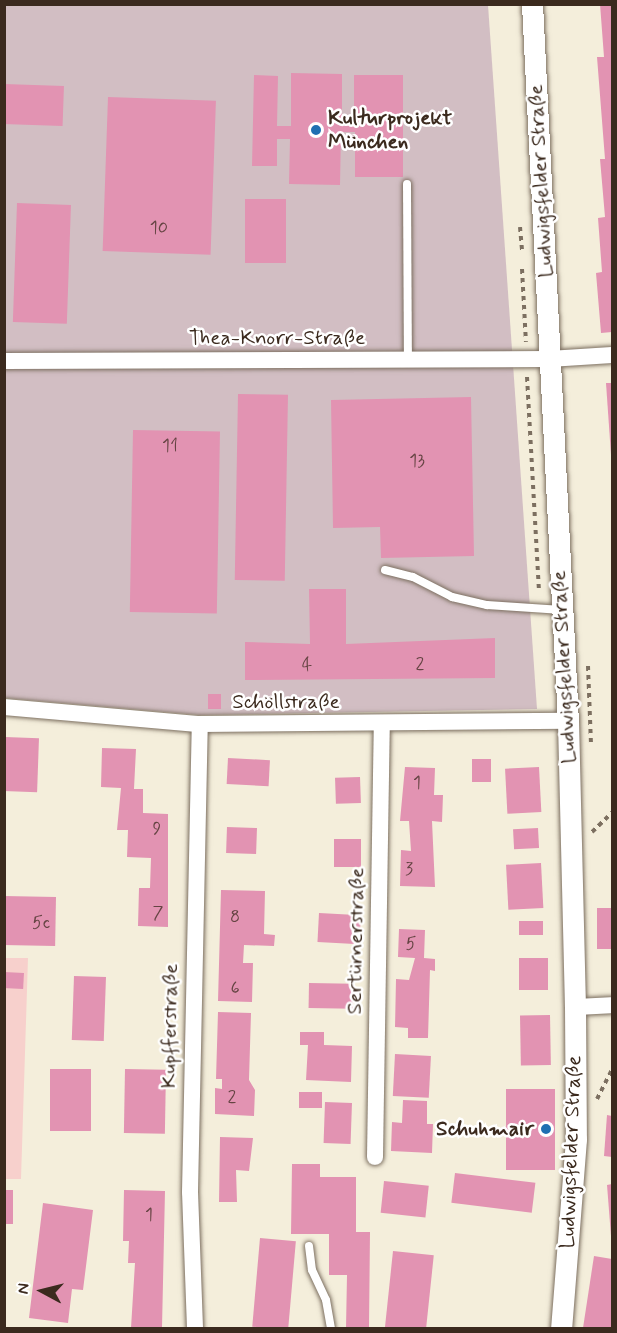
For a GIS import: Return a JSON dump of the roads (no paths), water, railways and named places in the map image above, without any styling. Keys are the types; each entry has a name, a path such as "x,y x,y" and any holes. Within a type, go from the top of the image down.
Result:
{"street":[{"name":"Ludwigsfelder Straße","path":"532,4 568,721 575,1007 576,1139 561,1329"},
{"name":"Thea-Knorr-Straße","path":"4,361 549,359 612,355"},
{"name":"Schöllstraße","path":"4,707 200,724 568,721"},
{"name":"Kupfferstraße","path":"195,1329 190,1192 200,724"},
{"name":"Sertürnerstraße","path":"375,1157 382,724"},
{"path":"575,1007 612,1005"}],"lane":[{"path":"407,184 408,360"},
{"path":"385,570 413,577 452,597 478,603 516,609 562,610"},
{"path":"309,1246 312,1270 326,1300 330,1329"}],"place":[{"name":"Kulturprojekt München","path":"316,130"},
{"name":"Schuhmair","path":"546,1129"}]}
